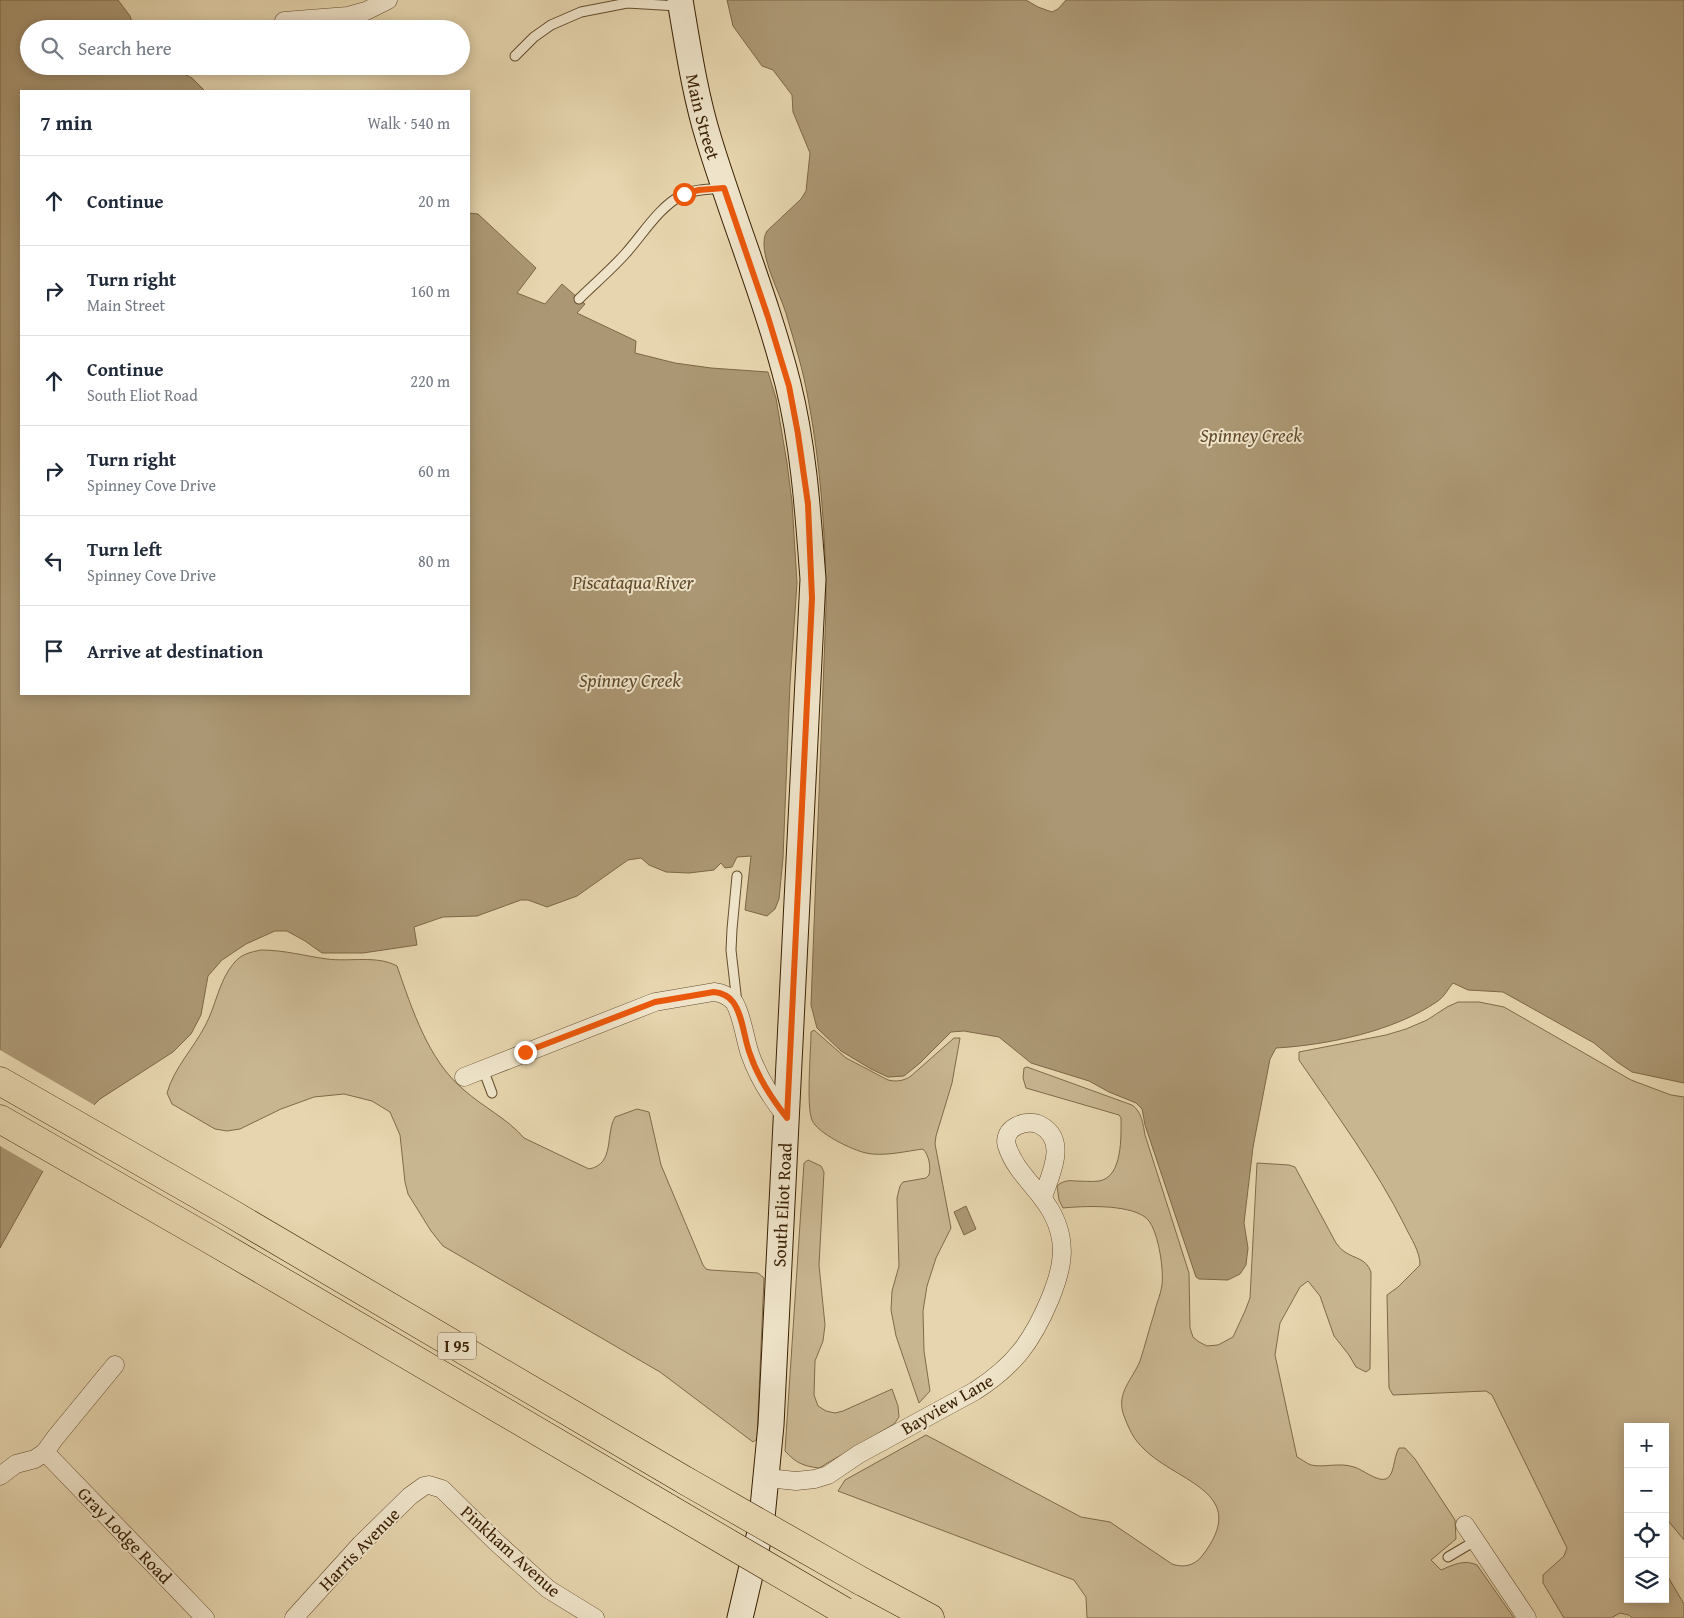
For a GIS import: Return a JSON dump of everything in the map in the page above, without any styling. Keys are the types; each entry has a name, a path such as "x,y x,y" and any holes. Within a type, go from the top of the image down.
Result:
{"highway":[{"name":"I 95","path":"0,1081 236,1216 703,1490 861,1581 930,1618"},
{"name":"I 95","path":"0,1119 857,1618"}],"main road":[{"name":"Main Street","path":"681,3 700,107 724,188 766,310 789,386 802,457 808,504 813,579"},
{"name":"South Eliot Road","path":"740,1618 761,1528 767,1478 787,1118 813,579"}],"street":[{"path":"297,20 348,16 366,11 388,0"},
{"path":"464,1076 655,1002 714,992 728,996 737,1008 753,1063 773,1100 787,1118"},
{"name":"Bayview Lane","path":"767,1478 796,1481 815,1479 828,1475 859,1454 975,1391 991,1381 1010,1364 1030,1342 1039,1326 1062,1269 1063,1251 1060,1233 1043,1197"},
{"path":"0,1476 16,1464 35,1459 46,1452 55,1438 115,1365"},
{"name":"Gray Lodge Road","path":"46,1452 205,1618"},
{"name":"Harris Avenue","path":"294,1618 361,1544 410,1496 424,1486 429,1485"},
{"name":"Pinkham Avenue","path":"429,1485 442,1488 495,1541 548,1588 594,1618"},
{"path":"1465,1525 1527,1618"}],"lane":[{"path":"515,56 534,37 552,25 581,12 627,3 681,3"},
{"path":"579,298 626,254 671,202 691,192 724,188"},
{"path":"737,876 731,950 737,1008"},
{"path":"482,1069 492,1094"},
{"path":"1448,1557 1474,1541"}],"shaded area":[{"path":"261,950 336,960 381,961 397,966 423,1033 440,1064 451,1078 471,1096 511,1125 524,1138 589,1169 597,1166 606,1155 615,1117 637,1109 649,1112 661,1165 703,1265 706,1269 710,1270 758,1273 764,1278 757,1439 753,1442 660,1372 443,1246 431,1231 408,1194 400,1135 390,1112 372,1101 344,1094 314,1097 281,1109 240,1129 227,1131 215,1129 172,1104 167,1093 170,1084 205,1026 229,970 243,955"},
{"path":"1458,1002 1479,1002 1504,1007 1631,1080 1671,1095 1684,1097 1684,1540 1669,1522 1669,1423 1624,1423 1624,1603 1669,1603 1669,1579 1684,1604 1684,1618 1632,1618 1629,1615 1620,1613 1611,1618 1564,1618 1543,1583 1543,1575 1564,1556 1567,1548 1492,1395 1486,1391 1393,1395 1389,1388 1387,1295 1420,1265 1418,1255 1415,1245 1394,1204 1355,1142 1299,1060 1299,1052 1386,1035 1406,1029 1427,1020"},
{"path":"814,1030 846,1058 888,1080 894,1081 903,1080 911,1076 954,1038 960,1038 952,1083 935,1144 951,1228 936,1258 927,1286 923,1311 924,1351 930,1391 919,1403 896,1336 891,1310 892,1291 899,1266 897,1198 900,1186 903,1182 926,1178 930,1172 930,1165 923,1149 895,1153 866,1153 844,1145 815,1125 810,1113 809,1103 811,1032"},
{"path":"1027,1067 1132,1105 1138,1111 1142,1118 1145,1135 1189,1273 1190,1328 1193,1337 1207,1346 1218,1345 1233,1337 1250,1298 1257,1163 1295,1167 1336,1243 1344,1251 1363,1261 1371,1272 1370,1369 1366,1372 1356,1367 1334,1336 1320,1296 1308,1281 1300,1287 1280,1323 1275,1355 1297,1457 1311,1465 1354,1467 1378,1479 1386,1479 1391,1474 1399,1448 1405,1448 1415,1459 1455,1520 1456,1539 1431,1560 1441,1570 1463,1563 1477,1565 1514,1618 1087,1618 1086,1597 1074,1580 838,1491 845,1480 926,1435 1081,1517 1110,1522 1172,1564 1184,1566 1195,1562 1202,1556 1215,1534 1219,1517 1215,1503 1204,1491 1158,1461 1144,1449 1131,1432 1123,1413 1122,1399 1124,1392 1140,1361 1161,1288 1161,1259 1157,1238 1150,1222 1137,1213 1116,1208 1063,1208 1059,1200 1057,1186 1061,1183 1066,1181 1099,1181 1107,1178 1113,1172 1119,1155 1121,1118 1119,1115 1026,1088 1023,1078 1024,1068"},
{"path":"808,1160 821,1166 824,1172 819,1265 825,1325 823,1341 815,1361 814,1395 818,1406 826,1411 835,1413 892,1389 898,1406 899,1417 894,1424 819,1468 800,1463 785,1451 804,1163"}],"water":[{"name":"Piscataqua River","path":"0,0 118,0 131,20 20,20 20,75 186,75 204,90 20,90 20,695 470,695 470,213 478,214 536,268 517,293 545,304 562,284 585,304 577,313 636,341 635,353 675,363 711,368 768,372 776,398 787,463 792,502 797,583 790,684 783,858 779,899 775,909 767,916 745,910 751,856 737,857 732,867 725,868 721,863 714,870 689,873 666,872 649,865 641,858 628,860 577,896 547,907 528,900 521,900 477,916 443,917 414,927 417,945 363,953 322,953 287,931 275,931 246,944 222,960 208,976 201,1015 191,1034 173,1052 100,1099 57,1146 0,1248"},
{"name":"Spinney Creek","path":"727,0 1026,0 1052,12 1058,9 1066,0 1684,0 1684,1083 1632,1072 1594,1043 1503,992 1468,990 1453,983 1438,1001 1402,1021 1339,1040 1276,1048 1270,1059 1253,1147 1244,1223 1248,1248 1246,1265 1240,1274 1228,1280 1199,1279 1196,1277 1145,1125 1142,1109 1136,1103 1089,1081 1031,1063 999,1037 964,1031 951,1032 904,1076 888,1077 841,1051 817,1028 811,1005 826,609 824,529 813,424 806,388 787,317 764,250 764,239 767,231 801,199 806,191 810,153 793,112 792,95 773,70 762,66 733,26"},
{"path":"966,1206 976,1229 964,1235 954,1212"}],"pier":[{"path":"0,1050 96,1106 59,1148 45,1172 0,1146"}],"route":[{"path":"525,1052 655,1002 714,992 722,993 733,1001 737,1008 750,1055 760,1078 773,1100 787,1118 813,579 808,504 802,457 789,386 768,317 724,188 699,190 684,194"}]}
